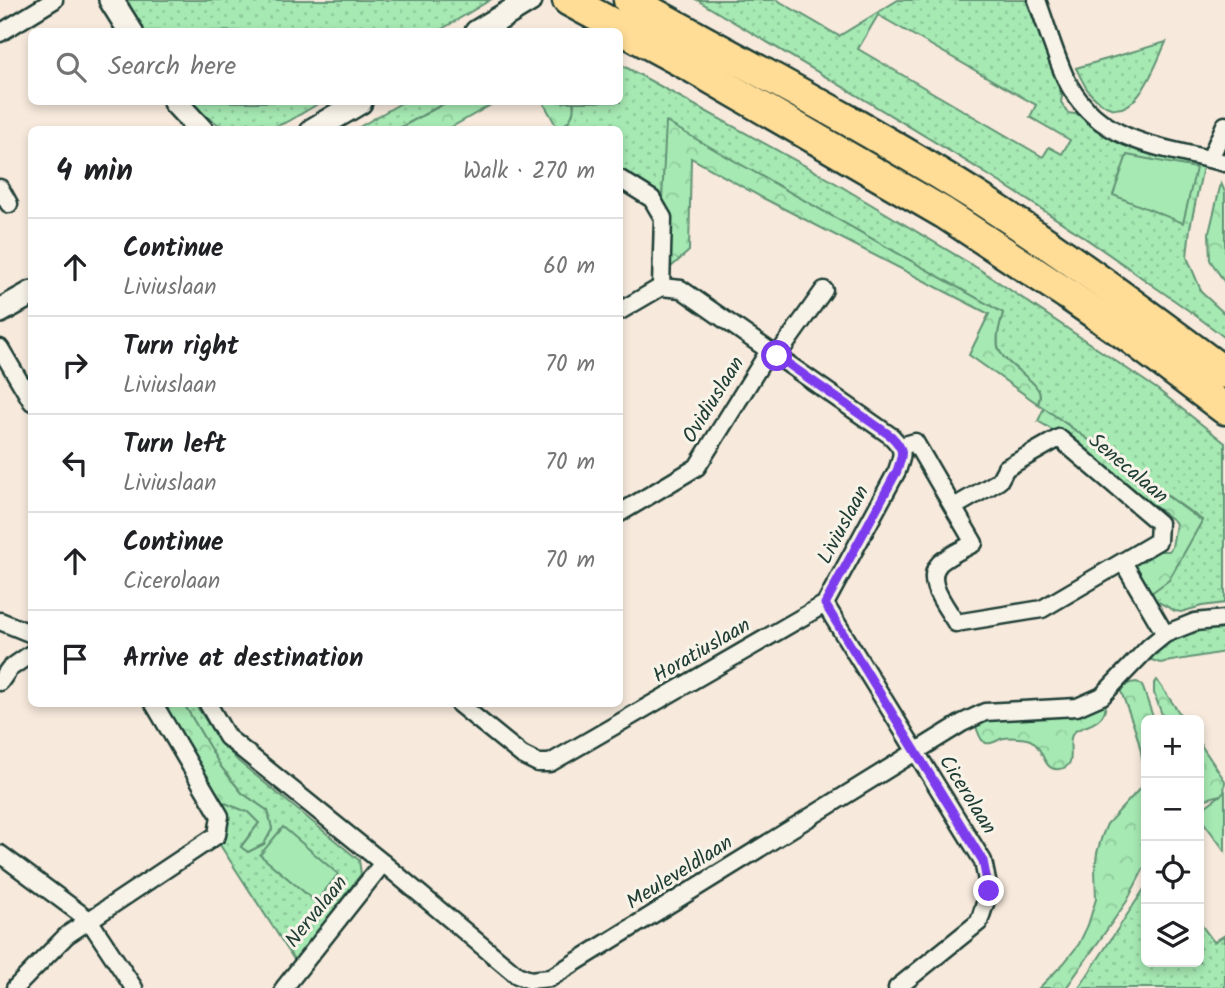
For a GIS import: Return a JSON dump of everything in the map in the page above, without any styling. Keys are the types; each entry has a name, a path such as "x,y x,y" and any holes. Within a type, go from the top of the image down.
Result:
{"highway":[{"path":"568,0 620,28"},
{"path":"629,0 865,131 986,204 1069,258 1225,373"},
{"path":"667,0 777,81"},
{"path":"623,30 944,214 1078,301 1225,409"}],"street":[{"path":"0,33 54,0"},
{"path":"111,0 128,28"},
{"path":"482,28 530,0"},
{"path":"1037,0 1065,76 1077,99 1100,122 1127,138 1218,161 1225,125"},
{"path":"175,105 185,126"},
{"path":"177,105 197,126"},
{"path":"320,126 355,105"},
{"path":"623,181 652,199 663,218 661,287"},
{"path":"0,188 9,204"},
{"path":"623,310 661,287 681,289 891,436 901,446"},
{"path":"773,354 824,290"},
{"path":"0,311 28,295"},
{"path":"0,348 28,395"},
{"name":"Ovidiuslaan","path":"623,511 697,467 773,354"},
{"name":"Senecalaan","path":"901,446 915,442 974,543 941,562 934,573 934,586 956,623 1042,610 1158,541 1159,523 1059,438 1006,468 999,481 954,507"},
{"name":"Liviuslaan","path":"825,604 897,471 902,455 901,446"},
{"path":"1123,562 1165,634"},
{"path":"825,604 915,752"},
{"name":"Horatiuslaan","path":"463,707 522,755 538,763 550,763 825,604"},
{"name":"Meuleveldlaan","path":"210,707 227,737 517,975 530,981 550,978 962,723 985,712 1077,707 1102,696 1165,634 1195,622 1225,619"},
{"path":"0,621 28,632"},
{"path":"0,682 9,669 28,656"},
{"path":"16,988 67,935 217,835 220,817 156,707"},
{"name":"Cicerolaan","path":"897,988 979,922 989,891 983,861 915,752"},
{"path":"0,854 89,920 134,988"},
{"name":"Nervalaan","path":"284,988 383,863"}],"green space":[{"path":"120,0 490,0 444,28 138,28"},
{"path":"697,0 777,0 839,36 898,0 1026,0 1062,96 1061,102 1068,113 1082,115 1100,131 1138,151 1203,167 1190,228 1187,257 1202,293 1225,314 1225,338 1097,246 985,173","holes":["878,15 1036,105 1030,117 1070,140 1062,154 1049,147 1043,157 858,49"]},
{"path":"1166,42 1144,88 1127,106 1117,109 1106,106 1093,96 1076,68"},
{"path":"623,66 822,175 979,269 1157,389 1225,443 1225,603 1181,612 1147,596 1202,520 1038,404 1040,396 1037,388 1005,359 998,347 1003,313 667,123 662,200 650,188 623,173 623,126 564,126 574,105 623,105"},
{"path":"190,105 316,105 277,126 221,126"},
{"path":"398,105 442,105 403,126 361,126"},
{"path":"442,105 491,105 453,126 403,126"},
{"path":"545,105 573,105 571,118 562,126 556,126"},
{"path":"666,122 1003,313 998,347 1005,359 1037,388 1040,396 1038,404 969,355 989,314 691,158 689,251 670,268 666,216 662,200"},
{"path":"1127,155 1196,168 1183,223 1113,195"},
{"path":"1221,183 1225,192 1225,283 1210,260 1209,233"},
{"path":"1044,408 1202,521 1169,580 1147,596 1132,565 1156,551 1169,551 1176,524 1059,434 1038,421"},
{"path":"1225,626 1225,652 1160,663 1149,659 1165,645 1183,635"},
{"path":"1157,680 1181,715 1162,715 1154,693 1154,683"},
{"path":"1137,682 1142,685 1152,715 1141,715 1141,754 1120,689"},
{"path":"1107,697 1100,718 1073,733 1071,760 1059,769 1050,767 1038,747 1029,740 1006,738 986,743 975,723"},
{"path":"160,707 186,707 221,767 242,793 268,811 272,829 264,844 248,852 241,847 259,823 248,812 215,799"},
{"path":"186,707 197,707 220,741 238,761 359,860 361,874 295,961 220,845 224,838 215,799 248,812 259,823 241,846 248,852 264,844 272,829 268,811 242,793 221,767"},
{"path":"1204,750 1225,781 1224,794 1204,800"},
{"path":"1141,787 1141,874 1127,901 1066,988 1039,988 1079,944 1088,925 1096,899 1097,853 1107,824"},
{"path":"1225,792 1225,851 1204,823 1204,807"},
{"path":"283,827 338,874 316,902 260,855"},
{"path":"1141,894 1141,967 1204,967 1204,929 1214,942 1225,935 1225,988 1079,988"}],"route":[{"path":"777,356 891,436 901,446 902,455 897,471 825,604 983,861 989,891"}]}
